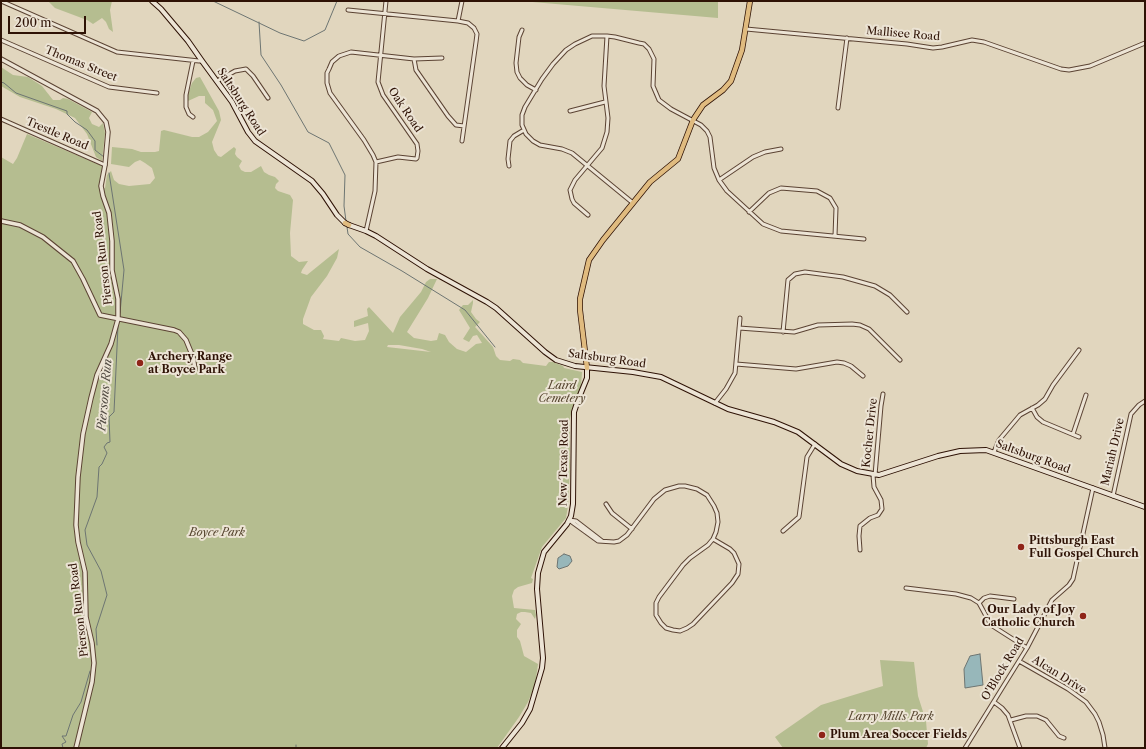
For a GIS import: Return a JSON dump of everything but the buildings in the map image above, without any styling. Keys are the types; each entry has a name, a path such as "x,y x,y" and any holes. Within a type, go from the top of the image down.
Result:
{"main road":[{"name":"Saltsburg Road","path":"152,1 161,9 188,41 232,102 248,132 255,141 312,181 337,215 347,224 366,231 496,308 556,360 566,364 587,368 658,376 728,409 774,422 791,429 848,468 874,475 884,474 932,457 978,449 994,452 1145,508"},
{"name":"New Texas Road","path":"502,748 526,716 539,683 543,658 537,589 538,573 541,559 546,548 570,520 573,504 574,412 587,378 580,300 589,260 603,240 653,179 678,159 693,120 704,105 723,90 731,81 742,50 750,1"}],"street":[{"name":"Oak Road","path":"376,162 398,157 416,159 418,147 388,104 379,87 378,73 386,1"},
{"path":"458,21 462,1"},
{"path":"1,2 117,52 202,61"},
{"path":"348,10 458,21 471,25 474,28 477,34 462,140"},
{"name":"Mallisee Road","path":"746,29 907,44 933,48 972,40 996,46 1061,69 1069,70 1090,66 1145,43"},
{"path":"522,30 519,37 516,63 517,72 524,82 536,90"},
{"path":"633,203 588,165 567,151 536,143 528,137 522,122 522,115 525,107 542,79 566,50 592,36 606,36 639,43 650,51 654,59 653,86 659,100 671,109 703,127 710,138 714,168 719,180 727,192 763,224 774,229 864,239"},
{"path":"588,215 574,203 570,190 572,184 602,148 605,139 608,118 604,86 606,36"},
{"path":"838,108 847,38"},
{"name":"Thomas Street","path":"1,40 109,87 157,93"},
{"path":"366,231 375,191 376,162 374,155 330,92 327,84 327,73 332,62 339,56 351,52 414,59 442,58"},
{"name":"Pierson Run Road","path":"1,59 92,108 100,114 106,122 108,132 105,165 101,186 110,220 112,270 118,299 118,319 111,344 97,375 91,398 83,434 78,477 76,525 78,542 85,572 86,616 92,644 94,663 92,682 76,748"},
{"path":"414,59 416,70 448,116 455,124 464,126"},
{"path":"192,117 186,106 186,95 193,61"},
{"path":"217,81 235,71 246,69 254,76 268,98"},
{"path":"570,111 605,102"},
{"name":"Trestle Road","path":"1,119 105,165"},
{"path":"509,166 508,159 510,141 514,136 524,130"},
{"path":"719,180 753,157 765,152 781,149"},
{"path":"749,212 769,193 781,188 817,191 830,198 836,208 835,236"},
{"path":"1,221 20,225 43,237 73,261 100,315 179,332 186,340 193,357 195,369"},
{"path":"782,332 788,280 791,277 805,272 843,277 875,286 890,295 907,312"},
{"path":"716,403 732,380 736,364 740,318"},
{"path":"739,328 799,332 818,325 860,325 869,329 900,360"},
{"path":"994,452 998,440 1020,415 1038,405 1045,399 1053,385 1080,350"},
{"path":"736,364 796,369 837,362 851,366 863,376"},
{"name":"Kocher Drive","path":"860,550 860,526 866,520 878,515 882,509 881,500 874,488 874,475 883,394"},
{"path":"1073,434 1086,395"},
{"name":"Mariah Drive","path":"1112,496 1132,412 1145,401"},
{"path":"1032,408 1037,417 1043,422 1080,437"},
{"path":"783,531 799,517 807,457 815,444"},
{"path":"570,520 576,521 603,542 608,543 619,541 632,529 656,496 670,487 685,486 697,489 703,492 710,499 717,513 718,522 713,539 708,545 683,565 659,596 656,603 656,615 661,623 666,628 680,631 687,628 698,618 736,578 739,570 737,558 730,549 713,539"},
{"name":"O'Block Road","path":"965,748 1027,648 1052,600 1069,585 1073,579 1093,488"},
{"path":"606,504 612,513 632,529"},
{"path":"906,588 962,595 979,603 991,625 1027,648"},
{"path":"979,603 984,598 990,596 1014,598"},
{"name":"Alcan Drive","path":"1019,661 1068,689 1086,702 1099,722 1105,748"},
{"path":"994,702 1005,711 1010,720 1020,748"},
{"path":"1010,720 1028,715 1037,716 1047,721 1059,736 1064,738"}],"green space":[{"path":"48,1 112,1 110,10 113,32 109,29 106,22 102,18 93,24 87,20 55,8"},
{"path":"521,1 718,1 718,18"},
{"path":"1,67 13,75 28,77 42,86 53,100 60,100 63,98 68,99 92,112 89,118 92,124 99,127 103,123 105,133 102,161 96,157 87,134 75,118 56,109 20,97 1,86"},
{"name":"Boyce Park","path":"200,77 219,111 221,120 212,142 214,150 218,156 221,157 234,147 236,149 235,154 242,161 239,166 241,170 251,172 261,166 264,172 275,177 279,181 275,188 278,191 290,195 293,200 290,233 291,256 299,262 308,261 301,273 307,275 339,249 337,258 327,276 311,297 303,319 303,324 314,330 321,330 324,336 323,339 339,341 341,338 355,341 365,340 369,331 368,323 354,327 354,321 368,316 367,309 369,307 393,333 400,317 421,292 426,282 430,279 437,279 428,298 407,332 414,338 431,341 437,340 439,333 445,335 449,342 457,349 466,352 476,344 482,343 477,335 473,336 469,342 463,339 470,328 459,310 463,305 468,305 473,300 471,312 480,322 475,327 493,347 496,356 500,360 510,361 513,359 520,360 523,363 546,366 549,362 553,362 563,366 564,368 582,372 581,386 570,418 570,466 566,518 542,547 531,578 533,579 532,583 518,587 514,590 512,596 514,608 535,610 535,619 531,613 521,612 517,614 516,619 521,624 517,630 517,637 520,641 524,656 538,664 535,685 528,702 519,717 497,748 1,748 1,157 13,164 27,134 102,166 103,168 99,184 100,189 105,188 107,175 111,171 114,180 119,184 129,186 150,184 155,178 152,168 140,160 129,167 111,164 112,147 132,149 141,152 155,152 159,151 161,131 164,130 192,137 199,137 208,132 217,121 213,110 205,103 205,96 199,96 188,101 188,94 192,83 196,78","holes":["388,345 399,345 422,349 431,352 387,347"]},
{"name":"Larry Mills Park","path":"880,660 914,662 918,696 926,721 928,744 926,748 783,748 775,737 821,705 883,686"}],"water":[{"path":"564,554 570,556 572,561 568,566 559,569 557,567 558,558"},
{"path":"980,654 983,685 965,688 964,669 970,656"}],"waterway":[{"path":"213,1 280,33 304,41 325,30 337,1"},
{"path":"259,22 261,55 281,85 308,132 329,143 345,175 344,206 346,221"},
{"path":"1,82 16,93 67,111 67,114 75,122 87,130 95,141 95,150 104,157"},
{"path":"109,173 124,270 120,313"},
{"path":"347,227 348,234 360,247 465,310 495,347"},
{"name":"Piersons Run","path":"97,645 96,629 107,595 101,571 87,545 85,530 97,497 99,467 107,453 104,447 110,442 109,417 114,412 118,326"},
{"name":"Piersons Run","path":"63,748 62,744 66,742 62,736 66,736 73,715 81,702 90,671"}],"place":[{"name":"Archery Range at Boyce Park","path":"140,363"},
{"name":"Pittsburgh East Full Gospel Church","path":"1021,547"},
{"name":"Our Lady of Joy Catholic Church","path":"1083,616"},
{"name":"Plum Area Soccer Fields","path":"822,735"}],"park label":[{"name":"Laird Cemetery","path":"562,392"}]}
